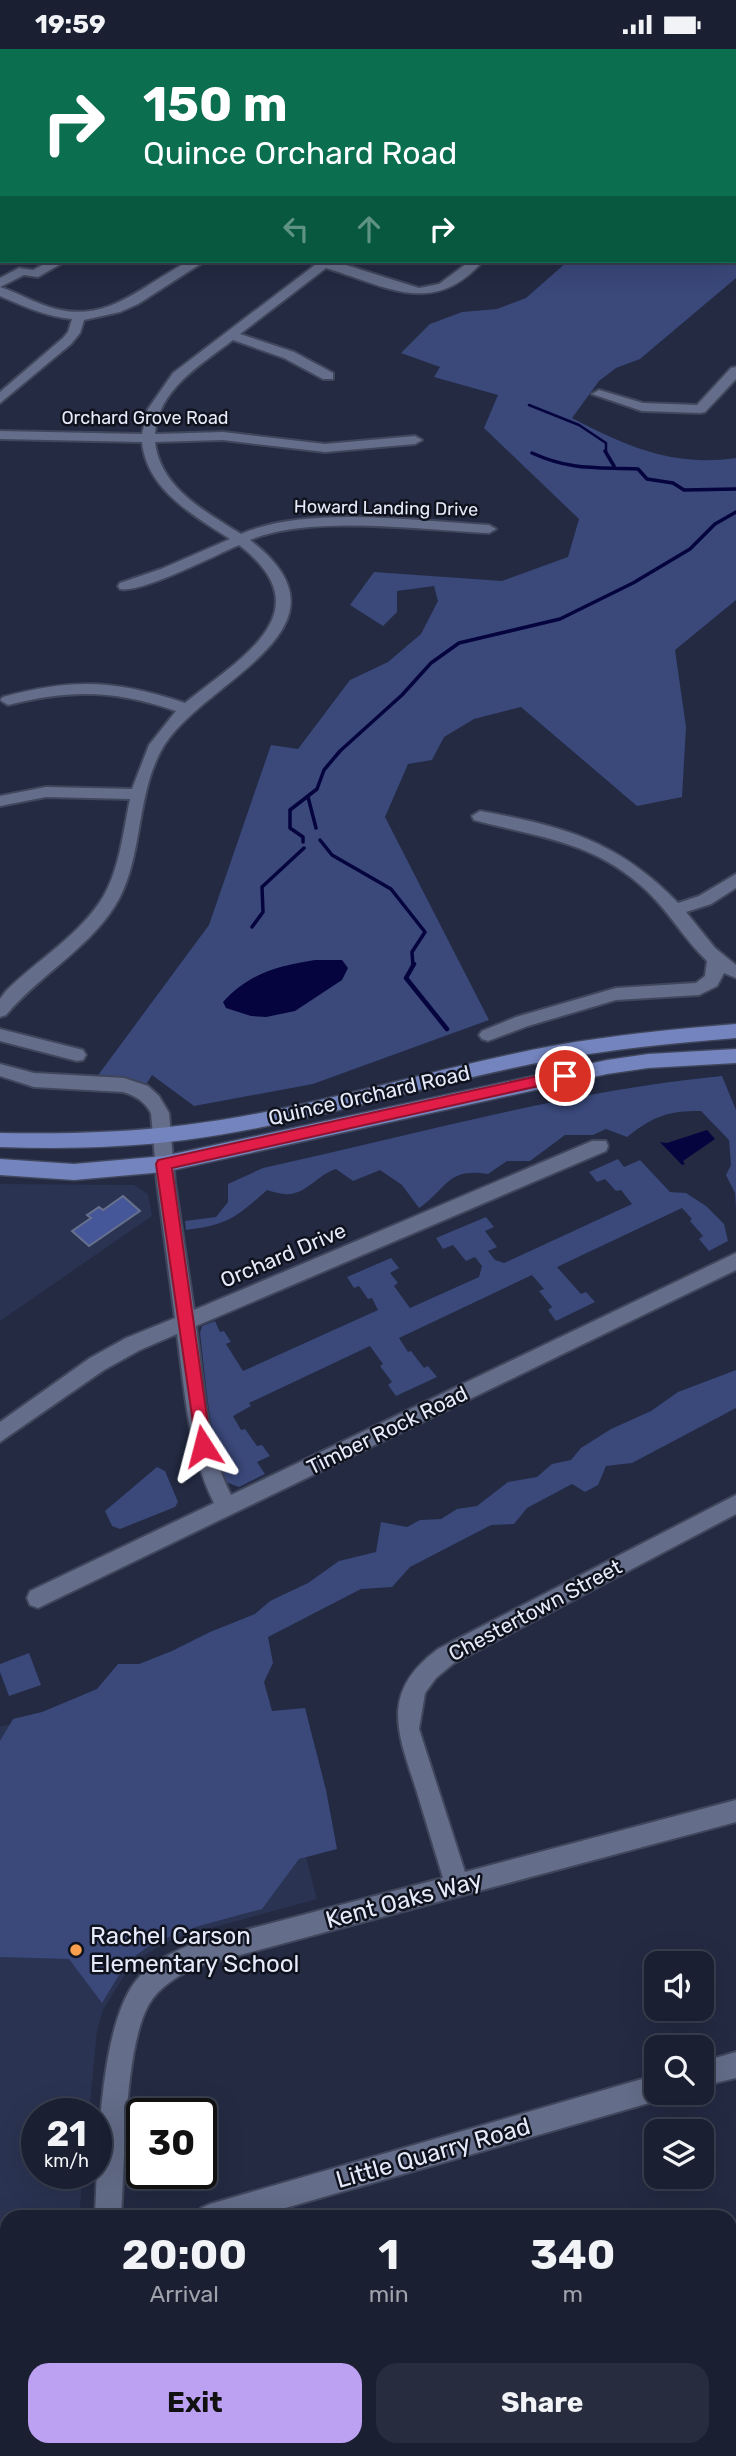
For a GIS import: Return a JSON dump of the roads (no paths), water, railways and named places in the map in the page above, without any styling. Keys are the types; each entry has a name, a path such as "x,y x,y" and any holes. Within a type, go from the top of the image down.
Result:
{"main road":[{"name":"Quince Orchard Road","path":"0,1140 55,1142 161,1137 229,1127 583,1046 685,1033 736,1031"},
{"name":"Quince Orchard Road","path":"0,1167 74,1172 164,1164 607,1067 648,1061 736,1056"}],"street":[{"path":"0,283 24,266 34,274 56,263"},
{"path":"0,292 59,316 79,317 114,311 196,263"},
{"path":"0,1011 13,993 74,939 109,900 123,866 137,794 153,750 186,709 267,645 283,617 284,594 277,574 262,558 166,487 152,463 148,437 150,417 164,390 320,263"},
{"path":"328,263 418,292 429,292 448,285 476,263"},
{"path":"0,399 67,341 74,333 79,317"},
{"path":"230,335 289,355 328,376"},
{"path":"600,394 642,407 700,409 736,371"},
{"name":"Orchard Grove Road","path":"0,435 46,438 223,436 325,448 415,440"},
{"name":"Howard Landing Drive","path":"125,586 166,572 268,529 309,523 489,529"},
{"path":"8,700 64,687 92,686 140,693 186,709"},
{"path":"0,801 46,792 137,794"},
{"path":"480,817 549,829 591,845 632,867 675,910 715,962 736,972"},
{"path":"675,910 705,900 736,880"},
{"path":"488,1035 522,1021 616,994 699,989 711,984 717,974 715,962"},
{"path":"0,1035 77,1055"},
{"path":"0,1070 34,1080 124,1085 142,1091 153,1101 160,1113 184,1322 206,1460 214,1487 226,1507"},
{"name":"Orchard Drive","path":"0,1433 97,1364 184,1322 599,1146"},
{"name":"Timber Rock Road","path":"38,1598 736,1261"},
{"name":"Chestertown Street","path":"458,1887 408,1729 407,1708 420,1678 446,1656 736,1504"},
{"name":"Kent Oaks Way","path":"109,2210 118,2096 126,2038 140,1995 158,1976 192,1956 736,1811"},
{"path":"714,2070 736,2064"},
{"name":"Little Quarry Road","path":"234,2210 644,2091"}],"waterway":[{"path":"529,405 579,425 606,443 606,452"},
{"path":"605,451 614,466"},
{"path":"532,453 572,465 638,469 647,479 673,483 684,490 736,489"},
{"path":"303,842 303,837 290,828 290,810 317,789 324,770 340,751 402,695 431,663 459,643 560,619 633,583 690,549 715,524 736,512"},
{"path":"308,797 316,828"},
{"path":"320,840 332,855 391,889 425,932 412,952 413,966"},
{"path":"252,927 263,912 262,887 304,848"},
{"path":"413,966 406,978 447,1029"}],"place":[{"name":"Rachel Carson Elementary School","path":"76,1950"}]}
